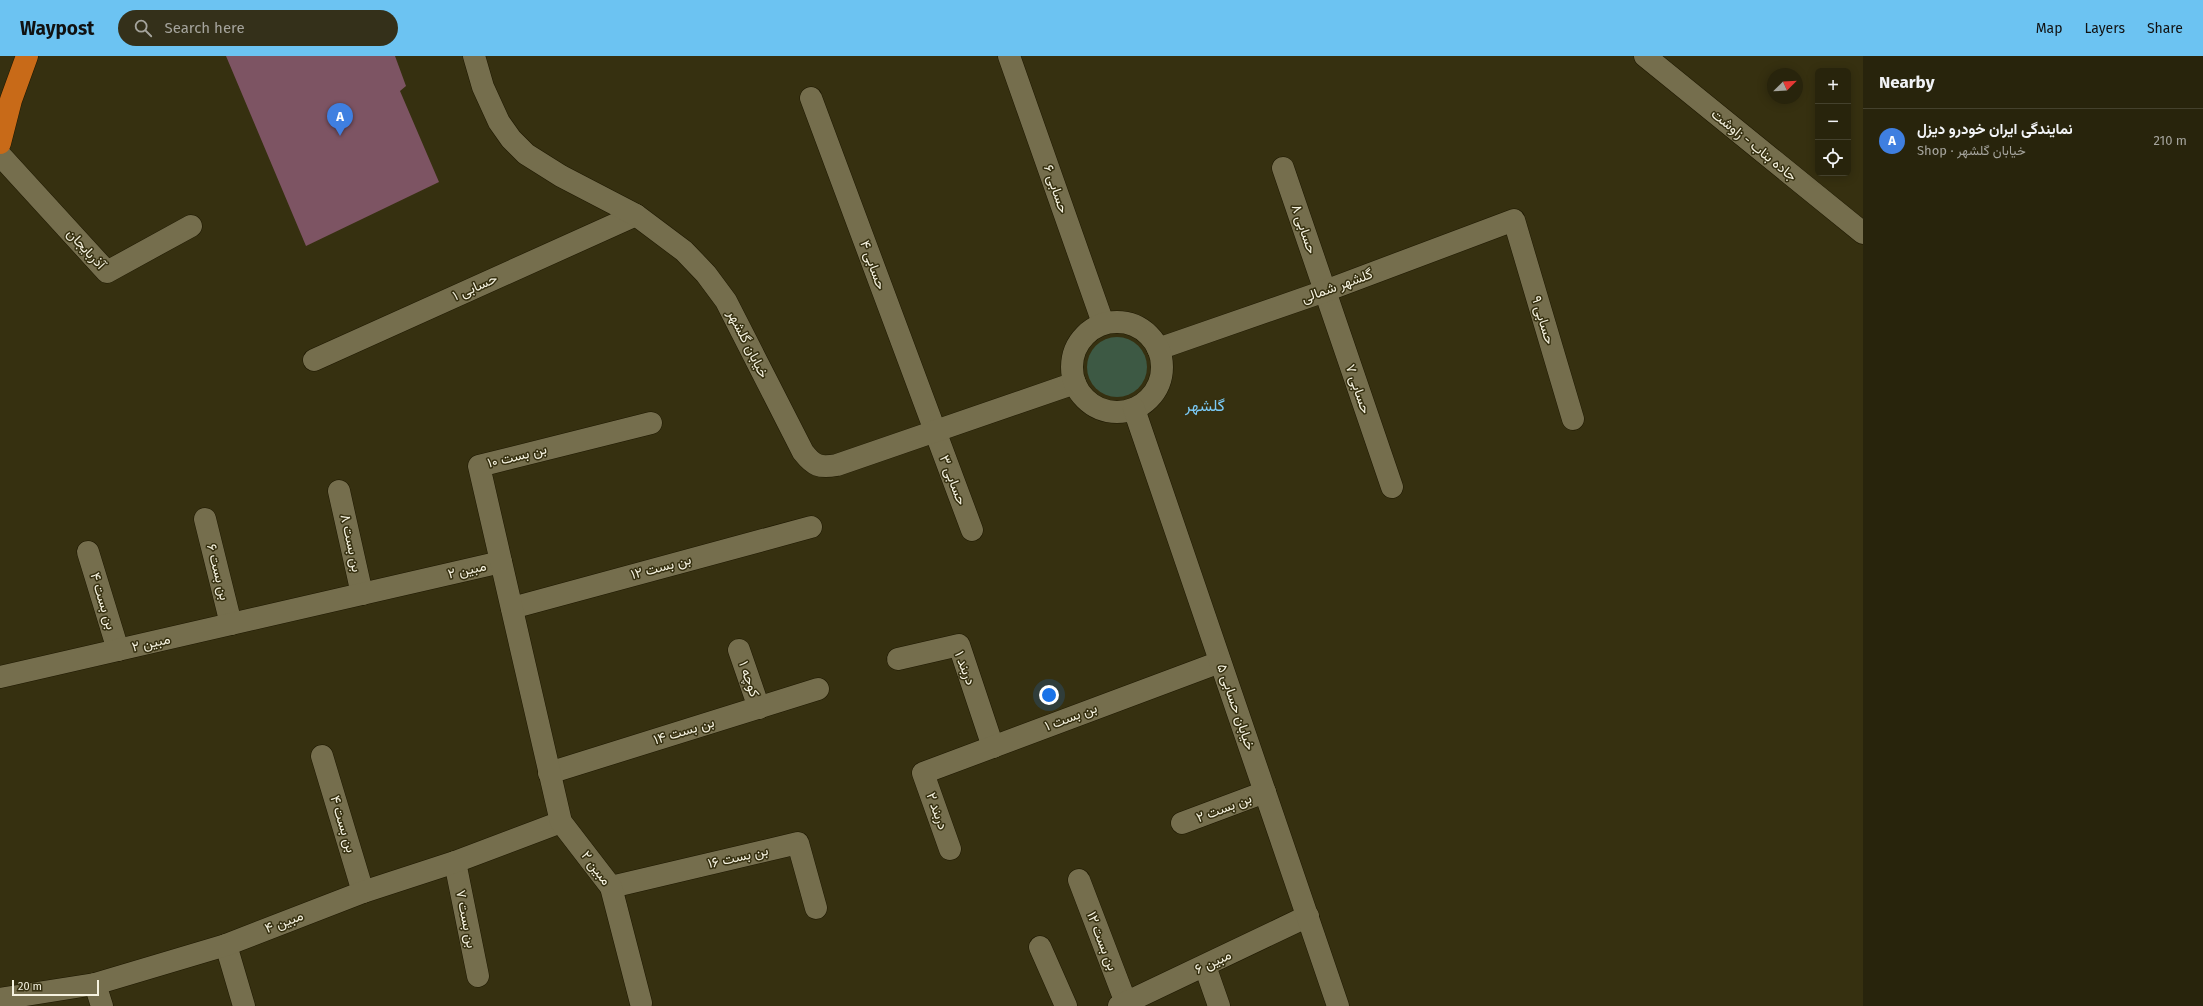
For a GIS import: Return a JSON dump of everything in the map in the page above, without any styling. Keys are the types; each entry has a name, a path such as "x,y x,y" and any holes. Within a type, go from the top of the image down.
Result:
{"highway":[{"path":"0,143 11,100 26,56"}],"street":[{"name":"خیابان گلشهر","path":"474,56 483,87 499,122 526,154 561,176 636,215 684,250 706,274 726,301 811,462 823,467 837,465 1075,383"},
{"name":"حسابی ۶","path":"1010,56 1103,323"},
{"name":"جاده بناب - زاوشت","path":"1645,56 1863,233"},
{"name":"حسابی ۴","path":"811,98 934,431"},
{"name":"آذربایجان","path":"0,155 107,272 191,226"},
{"name":"حسابی ۸","path":"1283,168 1325,291"},
{"name":"حسابی ۱","path":"314,360 636,215"},
{"name":"گلشهر شمالی","path":"1158,349 1325,291 1514,220"},
{"name":"حسابی ۹","path":"1514,220 1573,419"},
{"name":"حسابی ۷","path":"1325,291 1392,487"},
{"path":"1116,321 1130,323 1142,329 1152,338 1158,349 1162,363 1161,377 1151,396 1134,409 1120,412 1106,411 1092,405 1082,396 1075,383 1071,369 1073,354 1079,340 1090,330 1103,323 1116,321"},
{"name":"خیابان حسابی ۵","path":"1134,409 1338,1006"},
{"name":"بن بست ۱۰","path":"501,562 479,466 651,423"},
{"name":"حسابی ۳","path":"934,431 972,530"},
{"name":"بن بست ۸","path":"339,491 362,594"},
{"name":"بن بست ۶","path":"205,519 231,624"},
{"name":"بن بست ۱۲","path":"512,608 811,527"},
{"name":"بن بست ۴","path":"88,552 118,650"},
{"name":"مبین ۲","path":"0,677 501,562 561,822 611,887 641,1003"},
{"name":"دربند ۱","path":"898,659 959,645 993,747"},
{"name":"کوچه ۱","path":"739,650 759,708"},
{"name":"بن بست ۱","path":"923,773 1220,662"},
{"name":"بن بست ۱۴","path":"549,773 818,689"},
{"name":"بن بست ۴","path":"322,756 363,892"},
{"name":"دربند ۲","path":"923,773 950,849"},
{"name":"بن بست ۲","path":"1182,823 1265,792"},
{"name":"مبین ۴","path":"0,999 95,984 226,945 363,892 455,862 561,822"},
{"name":"بن بست ۱۶","path":"611,887 798,843 816,908"},
{"name":"بن بست ۷","path":"455,862 478,976"},
{"name":"بن بست ۱۲","path":"1079,880 1122,1004"},
{"name":"مبین ۶","path":"1122,1004 1308,916"},
{"path":"226,945 244,1006"},
{"path":"1040,947 1066,1006"},
{"path":"1205,966 1219,1006"},
{"path":"95,984 102,1006"}],"green space":[{"path":"1111,337 1123,337 1134,342 1142,350 1147,361 1145,379 1134,392 1123,397 1111,397 1100,392 1092,384 1087,373 1087,361 1092,350 1100,342"}],"building":[{"path":"226,56 395,56 406,86 400,91 439,182 306,246"}],"place":[{"name":"نمایندگی ایران خودرو دیزل","path":"340,136"}],"district":[{"name":"گلشهر","path":"1205,405"}]}
